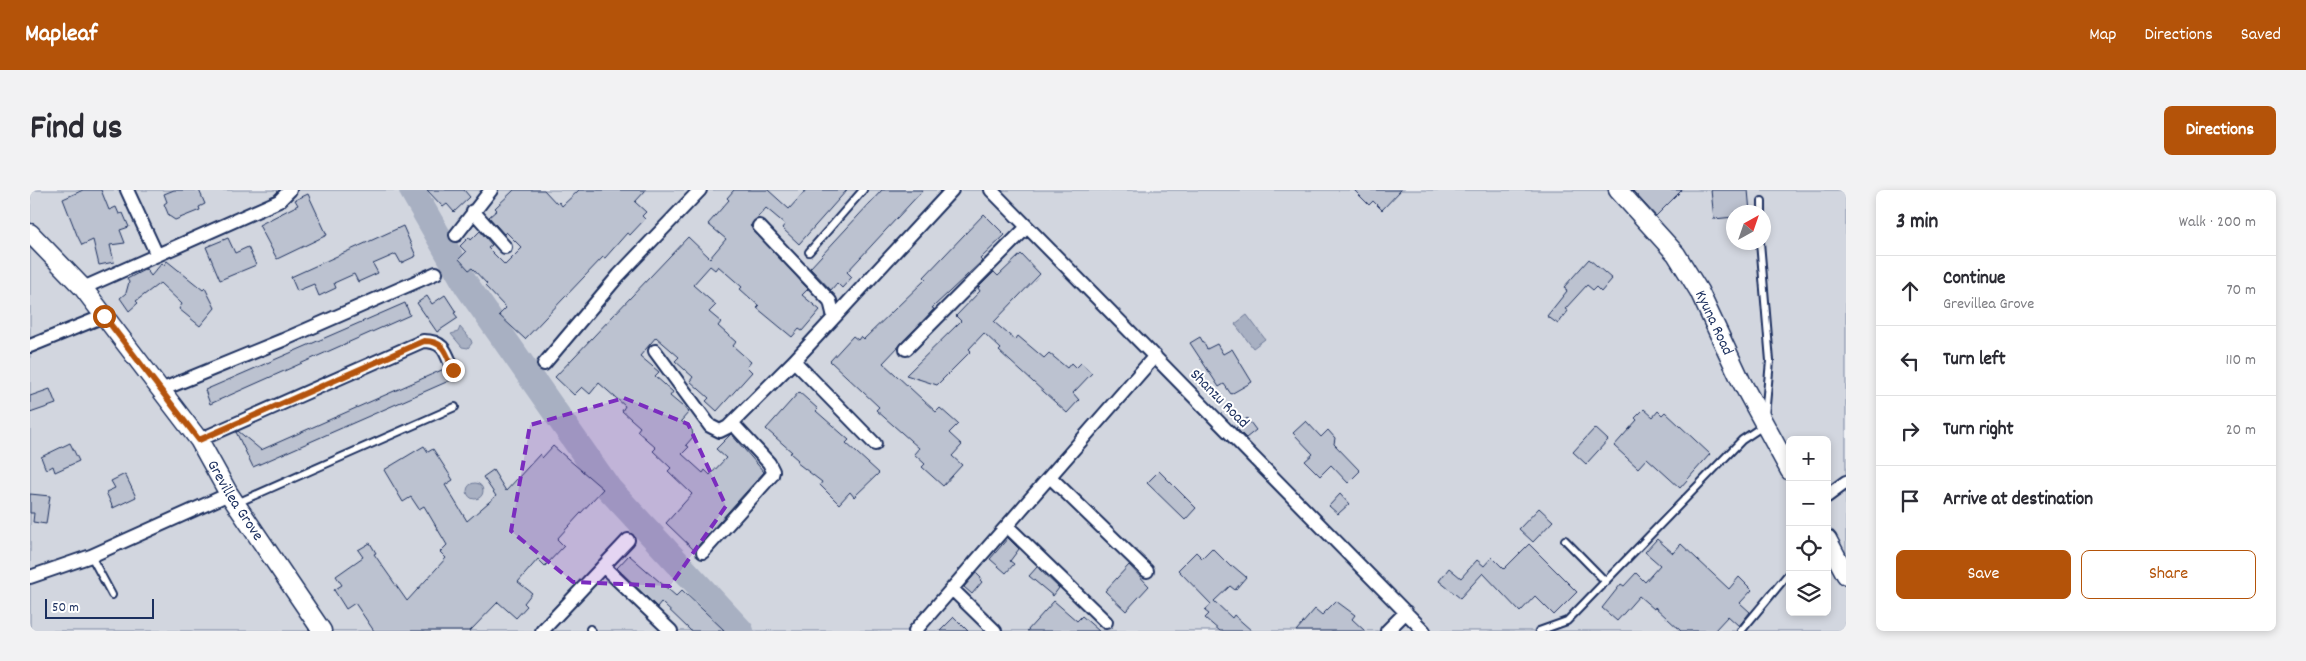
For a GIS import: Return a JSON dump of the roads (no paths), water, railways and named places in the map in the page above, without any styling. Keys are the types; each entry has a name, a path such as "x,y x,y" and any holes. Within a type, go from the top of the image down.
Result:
{"street":[{"path":"127,190 157,255"},
{"path":"83,288 279,201 290,190"},
{"path":"456,235 473,211 492,190"},
{"path":"544,364 619,275 700,190"},
{"path":"655,351 710,426 720,431 732,424 794,361 952,190"},
{"name":"Shanzu Road","path":"991,190 1424,631"},
{"name":"Kyuna Road","path":"1618,190 1676,254 1699,291 1741,381 1786,464"},
{"path":"473,211 505,246"},
{"path":"759,226 830,300 834,317"},
{"path":"906,349 1027,227"},
{"name":"Grevillea Grove","path":"30,233 83,288 199,440 233,499 322,631"},
{"path":"161,390 436,274"},
{"path":"30,346 104,316"},
{"path":"199,440 424,341 439,343 444,348 453,370"},
{"path":"915,631 1155,356"},
{"path":"794,361 875,444"},
{"path":"703,552 772,475 773,471 769,464 732,424"},
{"path":"1050,477 1146,571"},
{"path":"1831,493 1846,482"},
{"path":"30,577 91,556 233,499"},
{"path":"1006,526 1106,622"},
{"path":"542,631 628,540"},
{"path":"1831,551 1846,575"},
{"path":"603,566 671,631"},
{"path":"952,589 995,631"},
{"path":"1387,631 1406,612"}],"lane":[{"path":"809,252 863,190"},
{"path":"1540,631 1567,621 1742,440 1764,424 1770,362 1761,250"},
{"path":"233,499 455,407"},
{"path":"1564,540 1606,582"},
{"path":"91,556 112,595"},
{"path":"1742,631 1786,577"}],"water":[{"path":"1247,315 1265,339 1253,348 1235,324"},
{"path":"460,327 471,340 472,343 468,348 462,347 451,334 458,332"},
{"path":"472,483 478,483 483,488 481,497 472,499 467,494 467,488"}],"waterway":[{"path":"412,190 467,286 609,489 741,631"}]}
